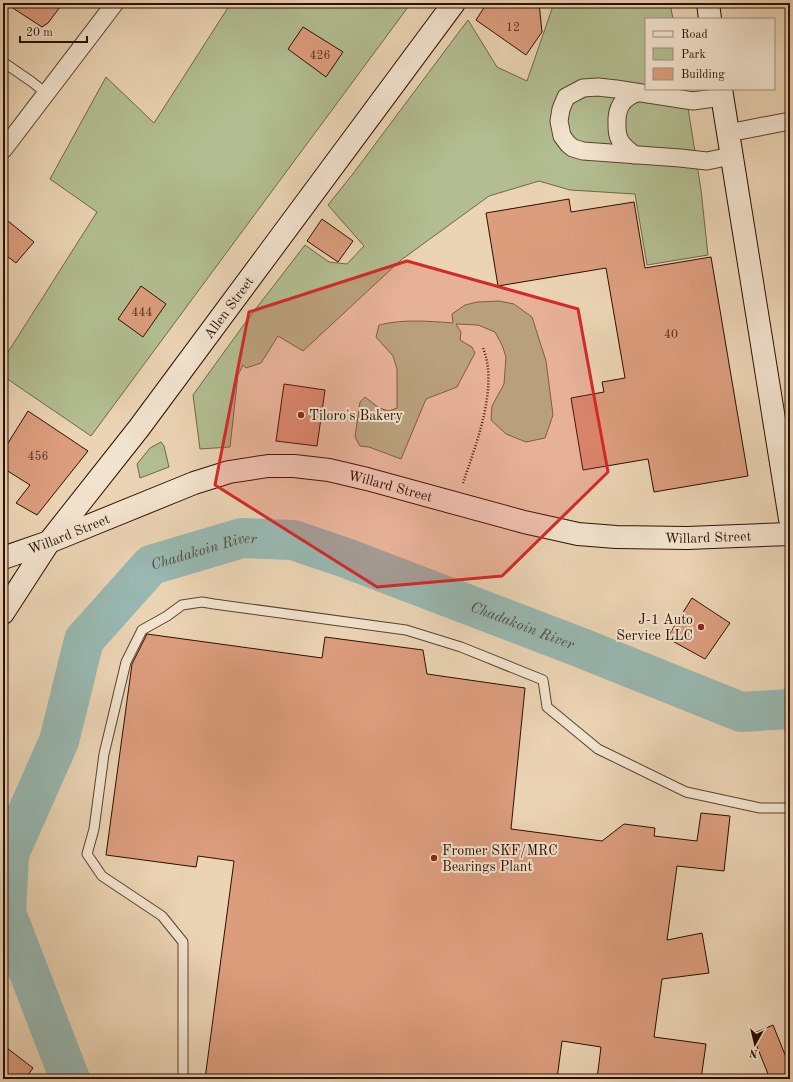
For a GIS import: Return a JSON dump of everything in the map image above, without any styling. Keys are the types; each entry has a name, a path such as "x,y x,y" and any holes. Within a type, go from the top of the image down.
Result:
{"street":[{"path":"3,150 115,3"},
{"name":"Allen Street","path":"3,613 50,542 142,423 454,3"},
{"path":"708,3 710,18"},
{"path":"731,156 707,161 594,153 573,148 562,136 559,116 566,97 584,88 598,87 693,101 722,93 790,519"},
{"path":"634,155 619,139 616,119 619,107 624,100 637,93"},
{"path":"728,133 790,121"},
{"name":"Willard Street","path":"3,558 50,542 194,483 229,472 261,466 294,466 328,470 367,479 524,522 578,534 616,537 687,538 790,534"}],"lane":[{"path":"3,62 46,93"},
{"path":"183,1079 182,942 162,916 102,876 87,854 94,829 104,754 126,662 142,630 167,616 182,605 202,602 406,630 460,647 543,680 547,707 598,749 611,756 686,792 760,808 790,808"}],"path":[{"path":"457,504 486,405 487,374 486,355 483,348"}],"highlighted area":[{"path":"407,261 578,309 608,472 502,576 377,587 215,485 249,312"}],"green space":[{"path":"231,3 411,3 91,436 3,376 3,360 97,212 50,179 106,77 154,123"},
{"path":"554,3 670,3 673,18 645,18 645,90 685,90 701,190 708,255 647,265 635,194 570,190 539,181 489,196 401,260 303,351 278,336 261,363 246,368 243,365 238,375 230,447 200,449 193,395 248,319 305,245 329,262 347,264 364,246 328,205 468,20 497,67 527,81"},
{"path":"499,301 514,304 532,317 546,361 553,415 545,438 526,442 506,434 491,420 492,406 504,384 506,357 502,345 495,332 478,325 456,324 461,332 460,340 472,347 475,353 457,387 426,399 401,459 369,447 360,446 355,437 360,402 365,397 379,408 389,411 397,408 397,369 393,356 376,337 379,325 406,321 453,323 452,314 465,305 477,302"},
{"path":"161,442 164,446 169,467 140,478 137,464 150,448"}],"building":[{"path":"5,3 63,3 48,23 42,27"},
{"path":"487,3 539,3 542,32 526,55 476,20"},
{"path":"303,27 343,52 326,77 288,49"},
{"path":"569,199 571,212 634,202 645,268 711,257 748,476 654,492 648,459 583,470 571,398 604,392 602,382 625,378 606,268 498,286 486,213"},
{"path":"3,217 34,242 16,263 3,253"},
{"path":"322,219 353,241 338,262 307,241"},
{"path":"141,286 166,304 143,337 118,319"},
{"name":"Tiloro's Bakery","path":"284,384 325,390 317,446 276,441"},
{"path":"28,411 88,451 37,515 16,503 30,485 3,468 3,451"},
{"name":"J-1 Auto Service LLC","path":"692,598 730,623 705,659 667,638"},
{"name":"Fromer SKF/MRC Bearings Plant","path":"147,634 322,658 325,637 423,650 427,674 525,688 511,829 602,841 624,824 655,828 654,836 697,841 701,813 730,816 724,871 677,866 667,940 702,933 709,973 662,979 654,1037 706,1044 701,1079 597,1079 601,1047 562,1041 557,1079 205,1079 234,861 198,856 196,867 106,855 132,664"},
{"path":"773,1025 790,1067 790,1079 770,1079 752,1034"},
{"path":"3,1045 33,1068 25,1079 3,1079"}],"waterway":[{"name":"Chadakoin River","path":"70,1079 6,913 9,854 59,741 84,640 151,565 242,538 293,540 346,558 579,647 741,712 790,709"}],"place":[{"name":"Tiloro's Bakery","path":"301,415"},
{"name":"J-1 Auto Service LLC","path":"701,627"},
{"name":"Fromer SKF/MRC Bearings Plant","path":"434,858"}]}
